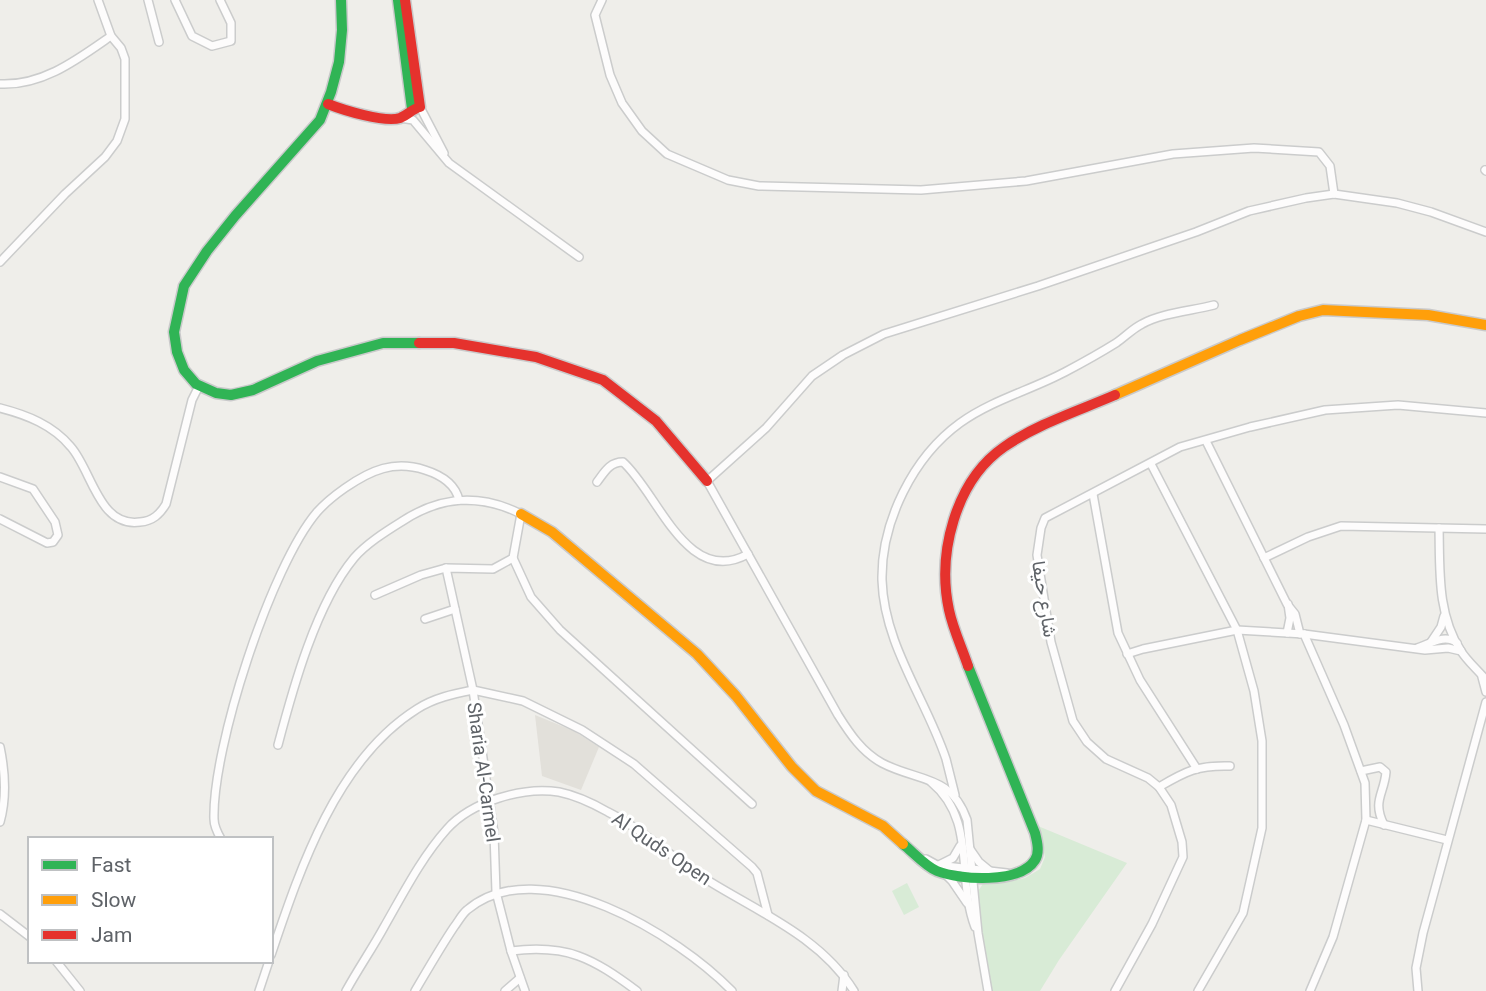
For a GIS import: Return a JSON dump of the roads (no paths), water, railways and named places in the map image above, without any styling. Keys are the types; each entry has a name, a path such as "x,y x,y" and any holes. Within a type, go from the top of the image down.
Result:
{"street":[{"path":"0,262 65,194 105,157 117,141 125,119 125,59 121,48 111,36 98,0"},
{"path":"148,0 159,42"},
{"path":"175,0 192,36 212,46 231,41 231,23 220,0"},
{"path":"341,0 344,22 342,38 328,104 320,120 235,216 184,286 174,332 177,352 184,370 199,386 216,393 232,395 253,390 317,361 383,343 454,343 536,357 603,380 656,421 707,481 850,733 863,750 906,773 941,783 962,805 967,820 970,848 969,906"},
{"path":"398,0 416,108 449,163"},
{"path":"405,0 416,108"},
{"path":"602,0 595,15 610,75 622,103 642,131 667,154 728,180 759,186 921,190 986,186 1102,169 1173,154 1254,148 1319,152 1330,166 1335,194"},
{"path":"0,84 31,80 58,71 111,36"},
{"path":"328,104 362,116 413,120 449,163 579,257"},
{"path":"400,118 416,108"},
{"path":"707,481 766,428 812,376 843,355 884,334 1038,286 1249,211 1335,194 1396,203 1431,212 1486,232"},
{"path":"955,796 946,758 903,662 889,621 882,580 885,548 897,506 915,473 939,442 961,422 1064,373 1118,342 1140,324 1214,306"},
{"path":"278,745 319,622 338,583 355,557 412,514 431,506 469,499 500,504 552,532 697,654 736,696 792,767 816,791 883,826 934,870 1011,874 1026,869 1035,859 1038,846 1035,833 968,666 949,610 946,542 964,493 988,461 1002,448 1025,434 1299,316 1323,310 1349,310 1429,315 1486,325"},
{"path":"0,408 38,421 55,432 71,447 107,510 116,519 125,522 144,522 160,514 166,504 172,489 192,400 199,386"},
{"name":"شارع حيفا","path":"1159,787 1148,778 1106,759 1087,742 1073,721 1051,642 1037,555 1045,518 1180,447 1325,410 1398,405 1486,413"},
{"path":"1206,440 1287,604 1295,614 1344,725 1365,783 1366,820 1332,936 1310,991"},
{"path":"597,482 609,466 623,462 684,541 707,558 721,563 735,561 748,554"},
{"path":"1151,464 1237,630 1254,691 1262,741 1262,828 1243,914 1198,991"},
{"path":"220,837 214,819 216,788 228,724 259,631 284,568 302,533 317,512 330,500 365,475 386,466 404,466 438,475 454,487 459,500"},
{"path":"0,477 33,489 55,522 58,535 52,542 47,543 0,519"},
{"path":"1093,494 1118,633 1140,680 1197,769"},
{"path":"521,514 513,558 531,597 560,629 752,804"},
{"path":"1264,558 1308,537 1341,526 1486,529"},
{"path":"1439,528 1444,615 1461,651 1483,676 1486,692"},
{"path":"374,595 421,575 446,568 493,569 513,558"},
{"path":"446,568 473,690 523,701 582,730 634,764 752,867 757,873 768,915"},
{"path":"1287,604 1290,618 1287,633"},
{"path":"425,619 455,609"},
{"path":"1430,643 1436,638 1444,615"},
{"path":"1127,654 1237,630 1302,634 1425,650 1448,648 1461,651"},
{"path":"1416,649 1443,638 1451,638 1457,643"},
{"name":"Sharia Al-Carmel","path":"273,949 323,820 355,770 382,738 417,709 445,696 473,690 495,844 496,892 511,951 525,991"},
{"path":"1418,991 1416,968 1419,950 1486,702"},
{"path":"0,747 4,764 0,822"},
{"path":"1115,991 1152,925 1183,857 1175,816 1159,787 1208,765 1230,766"},
{"path":"1361,771 1380,767 1386,772 1378,796 1384,825"},
{"path":"925,777 949,800 960,826 975,896 988,991"},
{"name":"Al Quds Open","path":"346,991 399,898 447,829 489,800 531,792 559,792 608,811 703,878 812,944 844,975"},
{"path":"1366,820 1447,840"},
{"path":"941,869 953,858 962,842"},
{"path":"970,848 978,862 991,874"},
{"path":"941,869 953,881 969,906 978,933"},
{"path":"975,896 977,887 991,874"},
{"path":"415,991 437,952 466,910 496,892 517,888 551,890 591,901 620,913 686,952 732,991"},
{"path":"0,915 28,936"},
{"path":"511,951 539,948 575,954 598,965 637,991"},
{"path":"58,963 80,991"},
{"path":"259,991 268,963"},
{"path":"842,991 844,975"},
{"path":"844,975 854,991"},
{"path":"505,991 520,978"}]}
